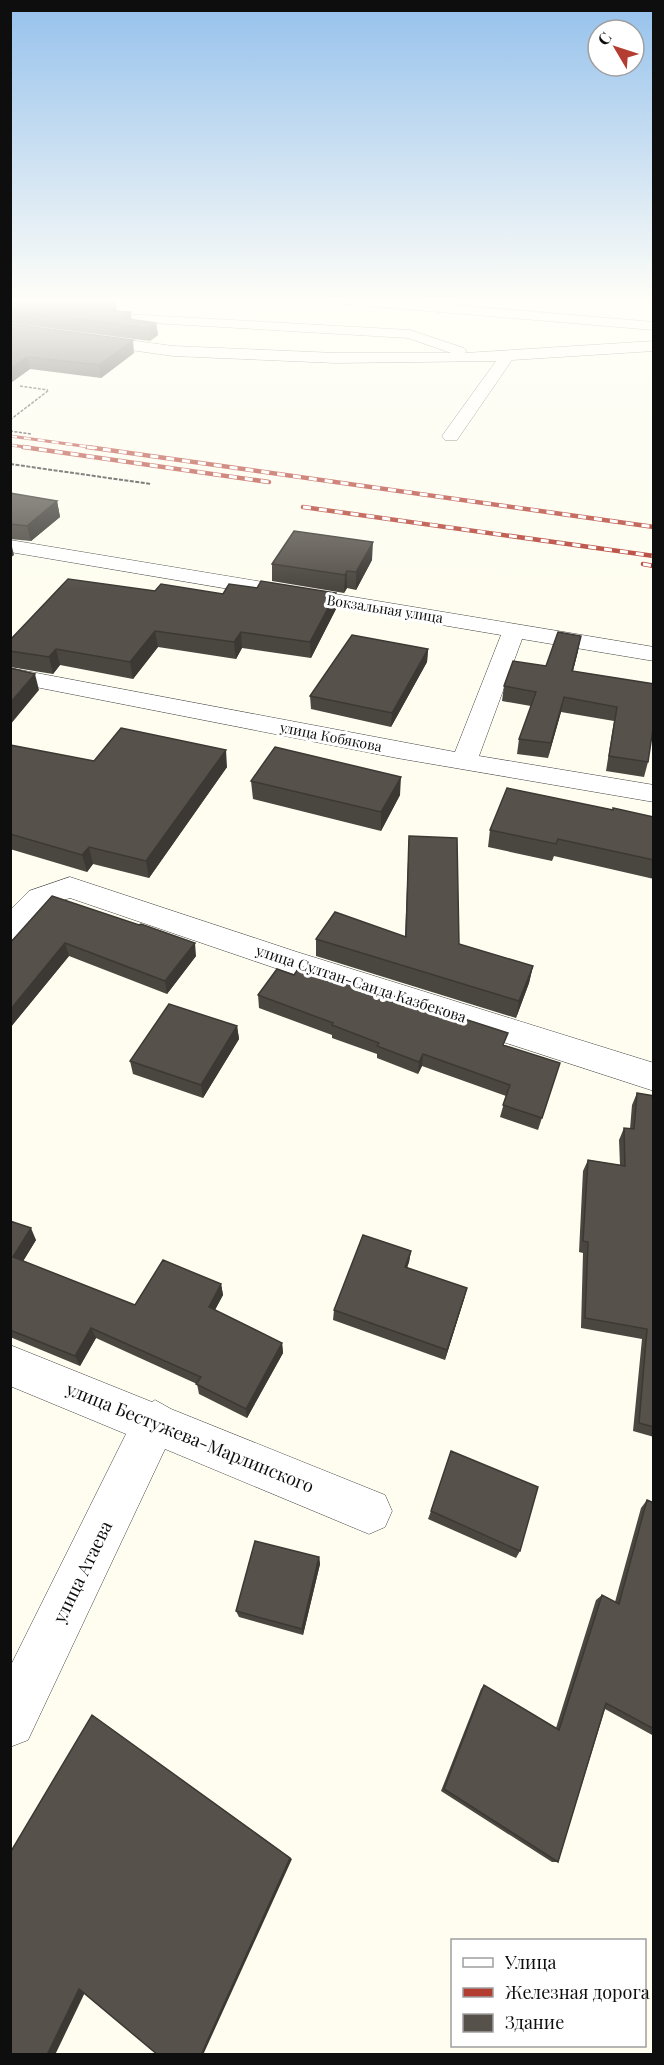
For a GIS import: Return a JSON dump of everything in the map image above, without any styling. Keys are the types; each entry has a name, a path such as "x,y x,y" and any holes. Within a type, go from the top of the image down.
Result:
{"street":[{"path":"451,436 479,395"},
{"name":"Вокзальная улица","path":"10,546 654,654"},
{"path":"464,762 514,631"},
{"name":"улица Кобякова","path":"10,675 464,762 654,794"},
{"name":"улица Султан-Саида Казбекова","path":"10,929 39,898 70,888 286,960 654,1077"},
{"name":"улица Бестужева-Марлинского","path":"10,1365 155,1422 369,1511"},
{"name":"улица Атаева","path":"10,1722 155,1422"}],"path":[{"path":"10,420 42,395"},
{"path":"10,431 31,434"},
{"path":"10,464 151,484"}],"building":[{"path":"10,493 57,501 27,526 10,524"},
{"path":"294,531 373,542 356,572 347,571 345,575 272,564"},
{"path":"68,579 155,591 161,584 223,594 229,584 257,588 261,581 336,593 310,642 241,632 234,642 155,631 130,662 56,649 49,657 10,651 10,640"},
{"path":"558,632 581,636 572,671 654,684 654,722 648,762 609,756 617,707 564,697 551,743 519,739 536,692 504,686 513,661 546,666"},
{"path":"352,635 428,649 392,713 310,696"},
{"path":"10,668 35,674 10,703"},
{"path":"121,728 226,750 146,861 89,847 82,855 10,834 10,745 94,761"},
{"path":"275,747 401,777 381,812 251,781"},
{"path":"507,788 654,817 654,860 558,839 556,844 490,830"},
{"path":"409,836 457,838 459,944 533,966 519,1001 316,939 335,912 406,937"},
{"path":"52,896 195,943 165,981 65,943 10,1010 10,943"},
{"path":"300,966 508,1033 503,1045 560,1063 542,1118 503,1105 510,1085 423,1054 419,1062 377,1046 379,1043 332,1025 333,1023 258,995 277,969 294,975"},
{"path":"169,1004 237,1026 201,1085 130,1061"},
{"path":"637,1093 654,1096 654,1427 639,1423 647,1329 585,1318 588,1242 583,1241 588,1160 625,1166 624,1128 634,1129"},
{"path":"10,1221 31,1228 13,1257 135,1305 163,1260 221,1284 209,1307 282,1343 246,1409 196,1384 201,1377 91,1328 75,1356 10,1330"},
{"path":"363,1235 411,1251 405,1267 467,1288 447,1350 334,1310"},
{"path":"451,1451 538,1487 520,1551 431,1511"},
{"path":"647,1500 654,1503 654,1729 606,1703 558,1862 444,1789 484,1685 559,1730 602,1595 619,1604"},
{"path":"255,1541 319,1557 302,1629 236,1611"},
{"path":"92,1715 290,1858 201,2055 158,2055 79,1989 47,2055 10,2055 10,1853"}],"railway":[{"path":"10,436 97,448"},
{"path":"10,445 33,448"},
{"path":"23,447 269,482"},
{"path":"87,447 654,527"},
{"path":"303,507 654,556"},
{"path":"643,564 654,566"}]}
